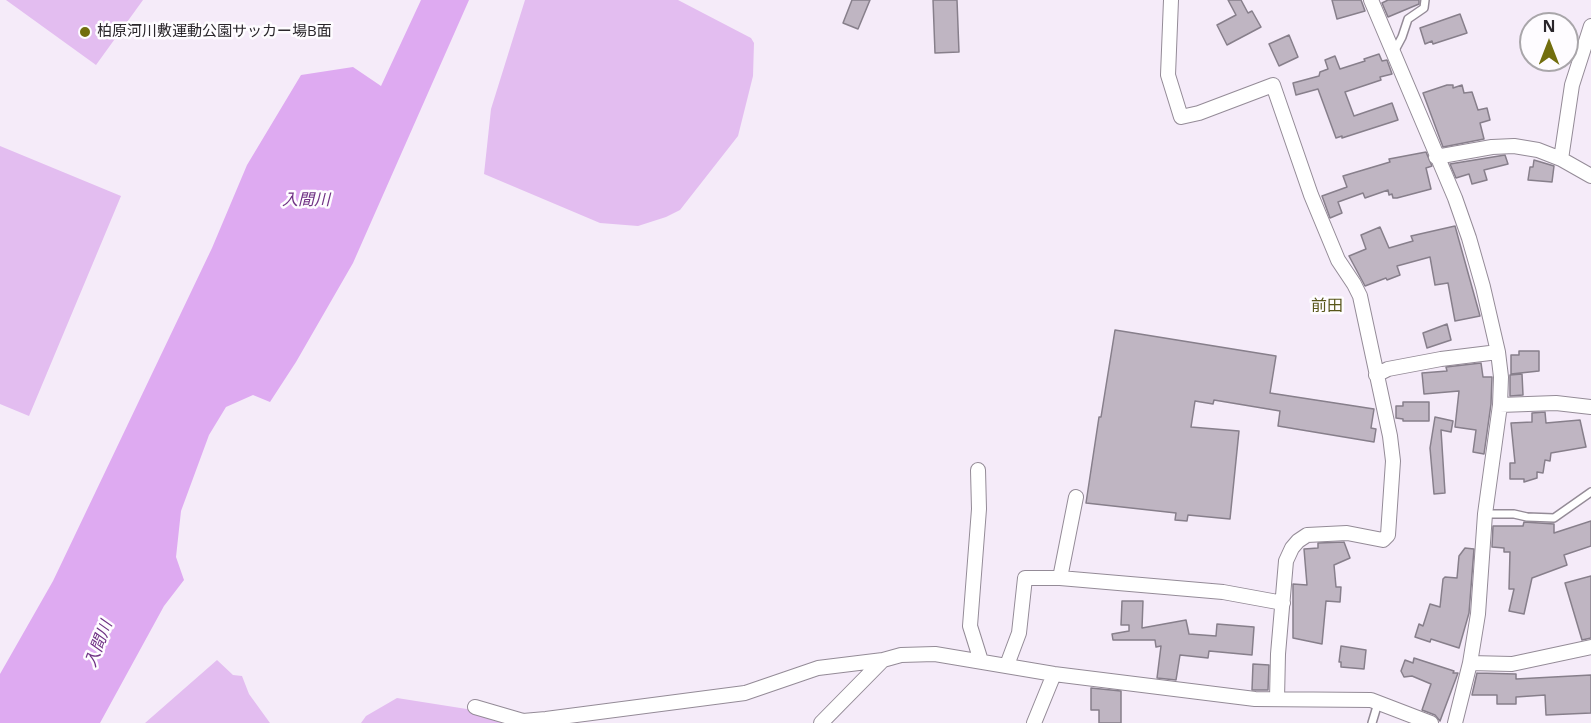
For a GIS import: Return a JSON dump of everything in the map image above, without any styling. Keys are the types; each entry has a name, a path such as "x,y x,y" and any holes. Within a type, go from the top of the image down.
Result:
{"street":[{"path":"1171,0 1167,75 1181,117 1199,113 1273,85 1311,195 1338,260 1360,296 1390,436 1393,461 1388,535 1383,540 1347,533 1307,535 1292,548 1287,561 1278,654 1277,699"},
{"path":"1371,0 1455,198 1483,287 1498,352 1502,388 1485,514 1478,614 1470,663 1455,723"},
{"path":"1562,159 1572,85 1591,26"},
{"path":"1436,157 1492,147 1514,146 1538,150 1562,159 1591,176"},
{"path":"1376,375 1388,369 1430,361 1498,352"},
{"path":"1500,405 1556,403 1591,407"},
{"path":"978,470 979,509 970,626 981,661"},
{"path":"1060,578 1076,497"},
{"path":"1007,665 1019,633 1025,578 1060,578 1223,592 1283,603"},
{"path":"1470,663 1512,664 1591,647"},
{"path":"475,707 523,721 546,719 745,693 818,668 883,660 901,655 935,654 1054,674 1244,697 1371,700 1431,723"},
{"path":"821,723 883,660"},
{"path":"1034,723 1054,674"}],"lane":[{"path":"1394,52 1408,19 1424,8 1425,0"},
{"path":"1485,514 1554,518 1591,492"},
{"path":"1372,723 1378,703"}],"shaded area":[{"name":"柏原河川敷運動公園サッカー場B面","path":"6,0 143,0 96,65"},
{"path":"525,0 678,0 751,38 754,43 753,76 738,136 680,210 638,226 600,223 484,174 491,109"},
{"path":"0,146 121,196 29,416 0,404"},
{"path":"217,660 233,675 242,676 249,694 270,723 145,723"},
{"path":"397,698 473,710 505,723 361,723 366,716"}],"water":[{"name":"入間川","path":"421,0 469,0 353,263 296,362 270,402 253,395 226,407 209,435 181,511 176,557 184,580 164,606 100,723 0,723 0,674 53,581 212,248 247,165 301,75 353,67 381,86"}],"building":[{"path":"852,0 870,0 858,29 843,23"},
{"path":"933,0 957,0 959,52 935,53"},
{"path":"1228,0 1241,0 1248,13 1252,11 1261,27 1227,45 1217,25 1236,15"},
{"path":"1332,0 1361,0 1365,11 1337,19"},
{"path":"1388,0 1419,0 1419,4 1388,17 1382,3"},
{"path":"1460,14 1467,33 1433,44 1432,41 1425,44 1420,28"},
{"path":"1289,35 1298,57 1279,66 1269,44"},
{"path":"1379,54 1382,61 1387,60 1392,74 1345,92 1354,116 1392,103 1398,120 1336,138 1318,89 1296,95 1293,83 1319,76 1320,72 1328,69 1325,60 1335,56 1340,69"},
{"path":"1453,85 1453,88 1462,85 1464,93 1472,92 1478,110 1487,108 1490,120 1480,123 1484,139 1443,147 1423,93"},
{"path":"1426,152 1432,166 1426,168 1431,189 1397,198 1393,198 1392,194 1389,195 1388,190 1365,198 1363,193 1338,202 1342,213 1330,218 1322,196 1347,187 1343,176 1390,162 1389,159"},
{"path":"1505,155 1508,164 1484,170 1487,180 1472,184 1469,174 1456,178 1450,164"},
{"path":"1534,160 1554,166 1552,182 1528,180 1530,167 1533,167"},
{"path":"1455,226 1480,316 1455,321 1448,283 1435,285 1430,257 1397,266 1400,275 1365,286 1349,256 1366,249 1361,235 1380,227 1389,248 1413,241 1411,236"},
{"path":"1447,324 1451,340 1427,348 1423,333"},
{"path":"1115,330 1276,356 1270,393 1374,409 1371,428 1376,429 1374,442 1278,426 1280,411 1214,400 1213,404 1195,401 1191,427 1239,431 1230,519 1188,515 1187,521 1175,520 1176,513 1086,503"},
{"path":"1519,351 1539,351 1539,371 1511,374 1511,355 1519,355"},
{"path":"1481,363 1483,377 1492,377 1484,454 1473,452 1476,430 1455,427 1459,391 1424,394 1422,373 1447,371 1446,367"},
{"path":"1522,374 1523,395 1510,396 1510,375"},
{"path":"1403,402 1429,402 1429,421 1403,421 1403,419 1396,418 1396,406 1403,406"},
{"path":"1545,412 1546,423 1580,420 1586,447 1551,453 1550,461 1545,460 1543,473 1537,472 1537,478 1524,482 1524,479 1510,479 1510,463 1515,463 1511,423 1532,422 1532,413"},
{"path":"1435,417 1453,421 1451,432 1441,430 1445,493 1434,494 1430,448"},
{"path":"1591,521 1591,546 1564,555 1567,565 1532,578 1524,614 1509,611 1514,589 1509,589 1510,552 1504,552 1504,548 1492,547 1493,526 1523,526 1524,522 1554,524 1554,533"},
{"path":"1344,542 1350,558 1334,565 1336,587 1341,587 1340,602 1326,601 1322,644 1293,638 1293,584 1307,585 1304,549 1318,548 1318,543"},
{"path":"1465,548 1474,549 1469,613 1459,648 1431,639 1430,642 1415,637 1419,624 1423,626 1430,604 1440,607 1443,579 1445,577 1457,578 1459,556"},
{"path":"1591,576 1591,638 1582,640 1565,583"},
{"path":"1122,601 1143,601 1142,628 1186,620 1189,634 1216,636 1217,624 1254,627 1252,655 1209,651 1208,658 1180,655 1176,680 1157,678 1161,646 1156,647 1155,640 1113,640 1112,634 1129,631 1129,625 1121,625"},
{"path":"1341,646 1366,650 1364,669 1341,667 1341,662 1339,662"},
{"path":"1414,658 1458,673 1440,721 1435,715 1422,710 1431,684 1412,676 1404,677 1401,671 1405,660 1413,663"},
{"path":"1253,664 1269,665 1268,690 1252,690"},
{"path":"1477,673 1516,674 1516,679 1591,675 1591,713 1546,715 1545,695 1516,697 1516,704 1497,704 1497,695 1472,695"},
{"path":"1091,688 1121,691 1121,723 1099,723 1099,710 1091,710"}],"place":[{"name":"柏原河川敷運動公園サッカー場B面","path":"85,32"}],"district":[{"name":"前田","path":"1327,306"}]}
